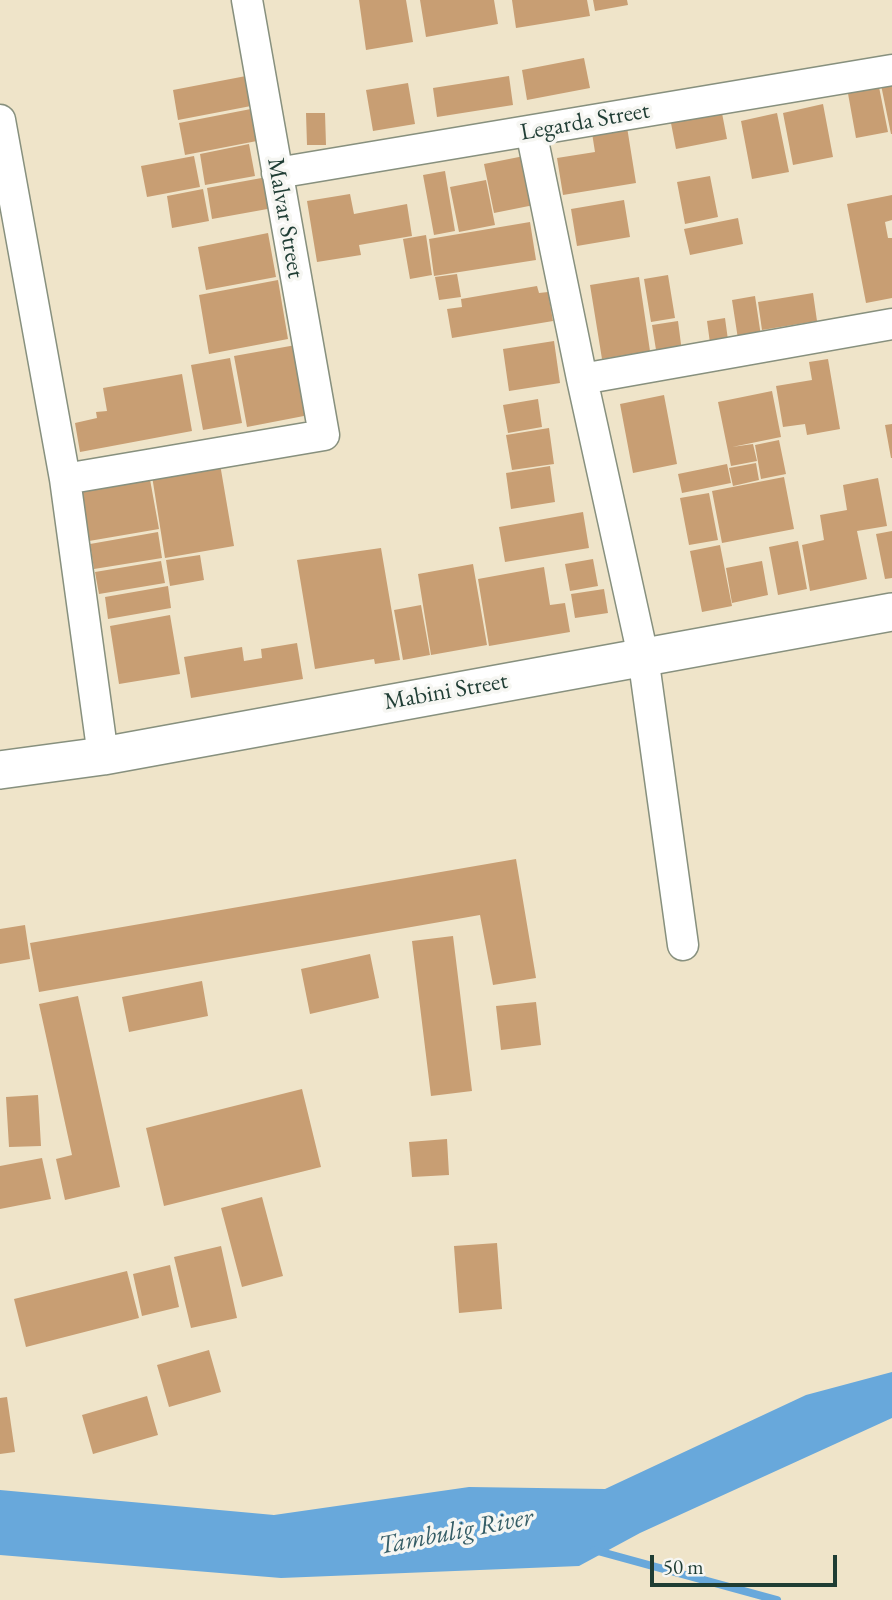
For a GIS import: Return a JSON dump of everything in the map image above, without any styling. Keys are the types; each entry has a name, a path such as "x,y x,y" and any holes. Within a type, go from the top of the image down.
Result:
{"street":[{"name":"Malvar Street","path":"65,479 324,435 247,0"},
{"name":"Legarda Street","path":"278,173 892,70"},
{"path":"0,120 65,479 103,755"},
{"path":"531,131 643,656 683,945"},
{"path":"582,379 892,324"},
{"name":"Mabini Street","path":"0,771 103,755 892,612"}],"water":[{"name":"Tambulig River","path":"892,1372 892,1418 640,1533 579,1566 281,1578 0,1555 0,1490 274,1515 469,1487 605,1489 806,1395"}],"building":[{"path":"359,0 406,0 413,42 366,50"},
{"path":"420,0 494,0 498,24 426,37"},
{"path":"512,0 587,0 590,16 516,28"},
{"path":"593,0 627,0 628,5 595,11"},
{"path":"584,58 590,88 527,100 522,70"},
{"path":"246,76 251,106 178,120 173,90"},
{"path":"509,76 513,105 437,117 433,88"},
{"path":"892,77 892,134 891,134 880,80"},
{"path":"878,82 888,132 856,138 847,88"},
{"path":"408,83 415,124 373,131 366,90"},
{"path":"823,104 833,157 793,165 783,113"},
{"path":"256,108 262,140 185,155 179,123"},
{"path":"721,108 727,139 676,149 670,118"},
{"path":"306,113 325,113 326,145 307,145"},
{"path":"777,113 789,172 752,179 741,121"},
{"path":"627,127 636,183 563,195 557,158 595,152 592,133"},
{"path":"249,144 255,176 205,185 200,154"},
{"path":"194,156 200,187 147,197 141,166"},
{"path":"524,156 534,205 494,213 484,164"},
{"path":"445,171 455,231 434,235 423,175"},
{"path":"710,176 718,217 685,224 677,182"},
{"path":"267,177 273,208 212,219 207,188"},
{"path":"486,180 495,225 459,232 450,187"},
{"path":"203,189 209,221 172,228 167,196"},
{"path":"350,194 354,214 407,204 412,236 359,245 361,255 317,262 307,201"},
{"path":"892,195 892,220 885,222 888,238 892,238 892,298 866,303 847,204"},
{"path":"624,200 630,237 577,246 571,209"},
{"path":"738,218 743,244 690,255 684,229"},
{"path":"530,222 536,260 434,276 429,239"},
{"path":"268,233 276,277 206,290 198,247"},
{"path":"426,235 432,275 410,279 403,239"},
{"path":"457,274 461,297 439,300 435,277"},
{"path":"668,275 675,318 651,322 644,279"},
{"path":"639,277 650,351 602,359 590,285"},
{"path":"278,280 288,339 209,354 199,295"},
{"path":"537,286 539,293 548,292 553,321 452,338 447,309 462,307 461,299"},
{"path":"813,293 817,321 762,330 758,302"},
{"path":"755,296 761,336 738,339 732,300"},
{"path":"725,318 728,340 710,343 707,321"},
{"path":"678,321 682,352 657,356 652,325"},
{"path":"554,341 560,383 509,391 503,349"},
{"path":"296,345 309,415 247,427 234,356"},
{"path":"230,358 242,423 203,430 191,365"},
{"path":"828,359 840,429 807,435 805,424 783,427 776,386 812,380 809,362"},
{"path":"182,374 192,431 80,452 75,423 97,418 96,412 107,411 103,388"},
{"path":"772,391 781,437 732,447 753,444 757,461 731,466 718,402"},
{"path":"664,395 677,464 633,473 620,404"},
{"path":"538,399 542,427 508,433 503,405"},
{"path":"892,424 892,458 891,458 885,425"},
{"path":"549,428 554,464 512,470 506,435"},
{"path":"779,440 786,474 761,479 755,445"},
{"path":"756,463 759,480 733,486 729,468"},
{"path":"220,464 234,546 165,558 152,476"},
{"path":"727,464 731,483 682,493 678,474"},
{"path":"550,466 555,502 511,509 506,473"},
{"path":"149,474 159,529 89,541 80,486"},
{"path":"784,477 794,529 722,543 712,491"},
{"path":"878,478 887,526 857,531 867,579 810,591 802,545 824,540 820,515 847,510 843,485"},
{"path":"709,493 718,540 689,545 680,498"},
{"path":"583,512 589,548 505,562 499,527"},
{"path":"892,531 892,578 885,579 876,534"},
{"path":"158,532 162,558 94,569 90,544"},
{"path":"798,541 807,589 778,595 769,547"},
{"path":"720,545 732,606 702,612 690,551"},
{"path":"381,548 400,660 375,664 374,659 315,669 297,560"},
{"path":"200,555 204,580 170,586 166,560"},
{"path":"593,559 598,586 570,591 565,564"},
{"path":"161,561 165,583 99,594 95,572"},
{"path":"762,561 768,595 732,603 726,568"},
{"path":"473,564 487,645 431,655 418,574"},
{"path":"544,567 550,605 565,603 570,632 489,646 478,579"},
{"path":"168,586 171,608 108,619 105,597"},
{"path":"604,589 608,613 575,618 571,594"},
{"path":"421,605 430,655 403,660 394,610"},
{"path":"170,615 180,674 119,684 110,626"},
{"path":"297,643 303,679 191,698 184,657 242,647 244,661 262,658 261,649"},
{"path":"516,859 536,978 493,985 480,915 39,992 30,943"},
{"path":"25,925 30,959 0,964 0,929"},
{"path":"453,936 472,1091 431,1096 412,941"},
{"path":"370,954 379,998 310,1014 301,969"},
{"path":"202,981 208,1016 129,1032 122,997"},
{"path":"78,996 120,1187 65,1200 56,1159 72,1155 39,1004"},
{"path":"536,1002 541,1045 501,1050 496,1006"},
{"path":"302,1089 321,1167 164,1206 146,1128"},
{"path":"38,1095 41,1146 9,1147 6,1097"},
{"path":"447,1139 449,1175 412,1177 409,1142"},
{"path":"42,1158 51,1199 0,1209 0,1166"},
{"path":"262,1197 283,1276 242,1287 221,1208"},
{"path":"497,1243 502,1309 459,1313 454,1246"},
{"path":"221,1246 237,1318 191,1328 174,1257"},
{"path":"170,1265 179,1307 142,1316 133,1274"},
{"path":"127,1271 139,1318 26,1347 14,1299"},
{"path":"209,1350 221,1392 169,1407 157,1365"},
{"path":"147,1396 158,1435 93,1454 82,1415"},
{"path":"7,1397 15,1452 0,1454 0,1398"}],"waterway":[{"path":"594,1550 777,1600"}]}
